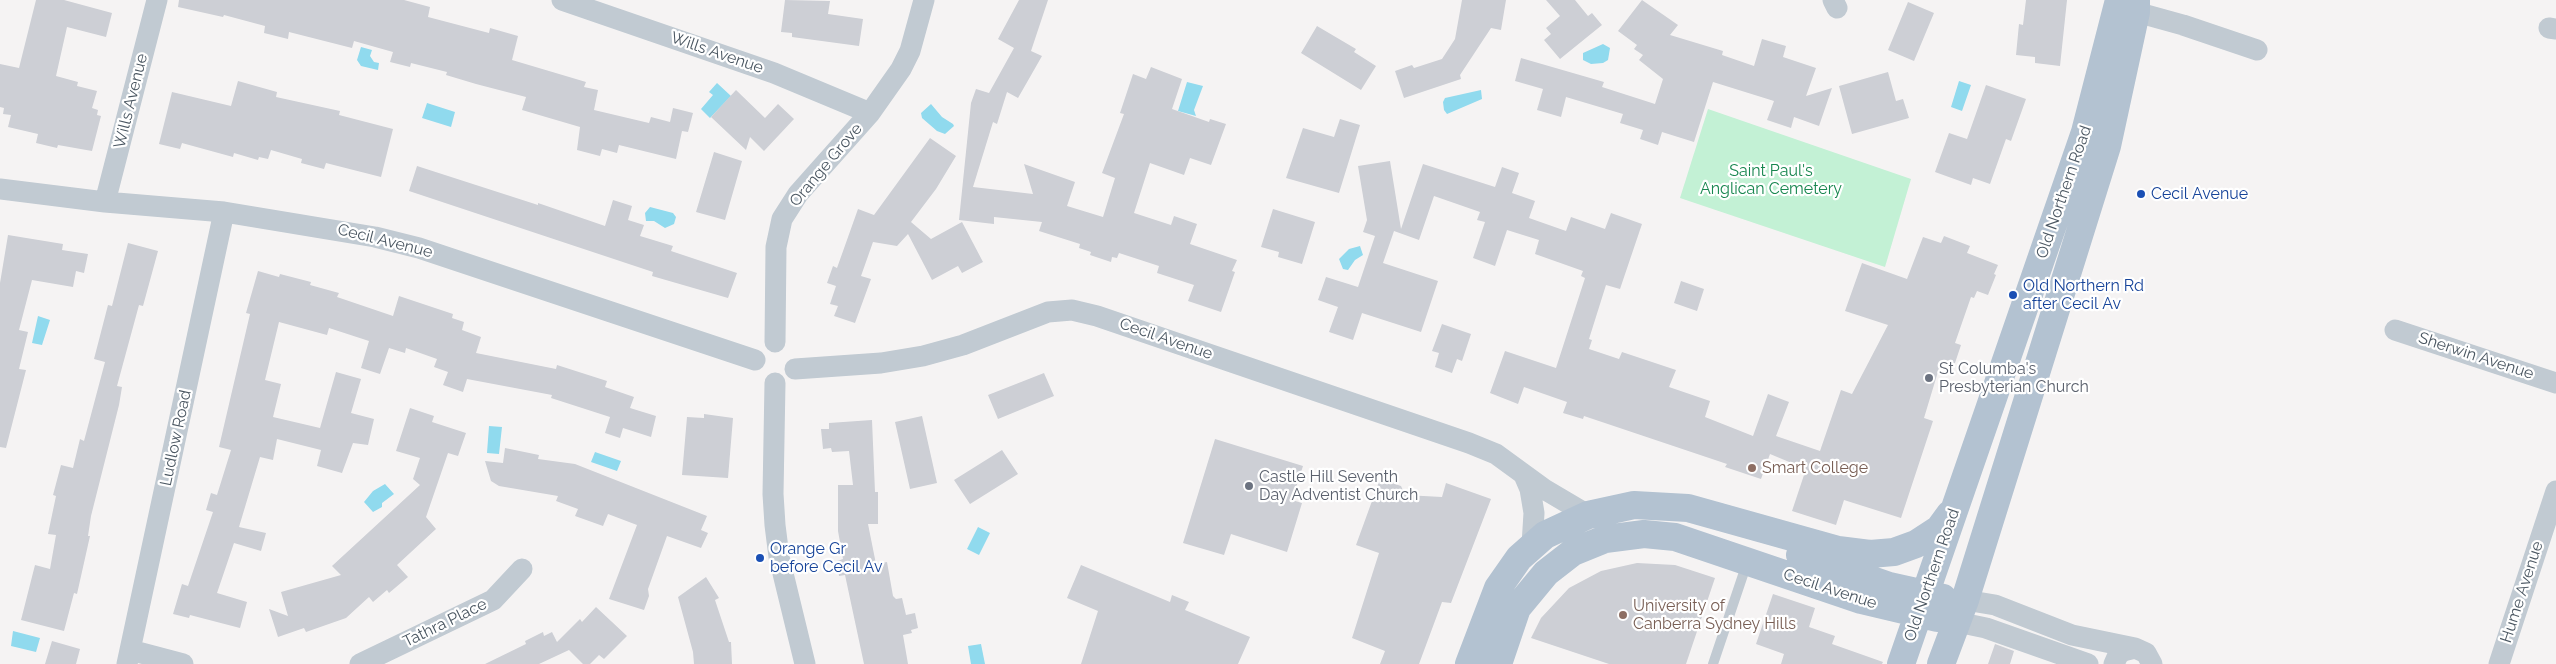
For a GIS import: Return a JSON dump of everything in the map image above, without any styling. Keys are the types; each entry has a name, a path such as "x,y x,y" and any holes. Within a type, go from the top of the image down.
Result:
{"main road":[{"name":"Old Northern Road","path":"1901,664 2131,4"},
{"name":"Old Northern Road","path":"1941,664 1961,611 2107,146 2131,4"},
{"name":"Cecil Avenue","path":"1469,664 1498,588 1518,558 1532,545 1558,527 1588,515 1616,507 1651,504 1688,508 1838,550 1883,554 1907,548 1931,535 1945,521 1959,497"},
{"name":"Cecil Avenue","path":"1730,520 1773,545 1922,605"},
{"name":"Cecil Avenue","path":"1498,664 1517,608 1546,573 1573,552 1605,539 1644,534 1675,537 1862,600 1922,605 1961,611"}],"street":[{"name":"Wills Avenue","path":"105,202 156,0"},
{"name":"Wills Avenue","path":"562,0 774,73 870,114"},
{"name":"Orange Grove","path":"775,342 776,247 782,219 804,188 870,114 901,69 916,31 924,0"},
{"path":"2131,4 2183,25 2257,50"},
{"name":"Cecil Avenue","path":"0,189 105,202 224,212 333,228 419,248 755,360"},
{"name":"Ludlow Road","path":"129,657 224,212"},
{"name":"Cecil Avenue","path":"795,369 881,363 923,356 963,345 1048,312 1072,310 1097,316 1469,443 1496,454 1559,500 1588,515"},
{"name":"Sherwin Avenue","path":"2396,330 2556,383"},
{"path":"775,342 781,343 792,350 796,362 795,369 788,379 775,383 763,379 758,373 755,360 762,348 775,342"},
{"path":"775,383 773,494 775,526 779,557 805,664"},
{"path":"1524,475 1530,489 1534,513 1532,545"},
{"name":"Hume Avenue","path":"2499,664 2556,491"},
{"name":"Tathra Place","path":"360,664 492,600 522,569"},
{"name":"Cecil Avenue","path":"1961,611 1995,605 2072,635 2135,648"},
{"name":"Cecil Avenue","path":"1961,611 1986,628 2088,664"},
{"path":"2114,664 2118,655 2123,651 2135,648 2146,653 2152,664"},
{"path":"129,657 183,664"}],"lane":[{"path":"1713,664 1747,562"}],"green space":[{"name":"Saint Paul's Anglican Cemetery","path":"1708,109 1911,179 1885,267 1680,198"}],"water":[{"path":"1603,44 1610,48 1608,60 1603,63 1591,64 1583,60 1583,53"},
{"path":"361,47 372,50 370,56 374,62 379,63 378,70 361,66 357,60"},
{"path":"1959,81 1971,85 1962,111 1951,107"},
{"path":"1187,82 1203,86 1194,110 1196,116 1178,111"},
{"path":"717,83 731,96 710,118 701,109 713,95 709,92"},
{"path":"1481,90 1482,99 1447,114 1444,110 1443,102 1445,98"},
{"path":"427,103 455,112 451,127 422,118"},
{"path":"931,104 942,117 954,126 945,134 937,131 922,118 921,113"},
{"path":"650,207 673,213 676,217 674,224 665,228 654,221 646,221 645,213"},
{"path":"1360,246 1363,255 1355,260 1348,270 1343,269 1339,259 1349,249"},
{"path":"38,316 50,320 42,345 32,343"},
{"path":"489,426 502,427 499,454 487,453"},
{"path":"595,452 621,461 617,471 591,462"},
{"path":"385,484 394,494 382,503 382,507 373,512 364,502 373,491"},
{"path":"978,527 990,533 979,555 967,549"},
{"path":"13,631 40,638 36,652 11,646"},
{"path":"981,644 985,664 971,664 968,646"}],"building":[{"path":"36,0 64,0 112,13 106,37 67,27 56,76 78,82 77,86 97,91 92,108 98,110 97,115 101,116 92,151 58,145 57,148 36,143 38,134 8,127 11,115 3,114 4,108 0,107 0,64 19,68"},
{"path":"179,0 404,0 430,7 428,17 489,33 490,28 518,36 512,60 586,82 584,87 598,90 594,110 649,123 651,117 670,122 673,108 693,113 688,132 682,131 676,159 619,145 617,153 602,149 600,156 577,150 580,127 522,110 526,97 446,75 447,72 411,63 410,67 390,62 393,52 354,41 352,48 289,32 288,39 264,33 265,26 224,15 223,17 178,7"},
{"path":"785,0 830,1 828,14 863,19 859,46 792,37 792,33 781,32"},
{"path":"1019,0 1048,0 1031,51 1042,56 1018,98 1007,92 997,124 993,122 973,187 1033,194 1024,164 1075,182 1067,206 1103,217 1115,178 1102,173 1124,114 1120,113 1133,74 1146,79 1151,67 1182,79 1172,109 1209,122 1210,119 1226,124 1211,165 1190,158 1184,175 1150,163 1134,213 1171,225 1174,216 1197,224 1190,244 1237,260 1232,271 1235,272 1221,312 1188,301 1194,285 1157,273 1159,266 1119,253 1117,258 1112,257 1111,262 1090,255 1091,252 1079,248 1080,244 1039,231 1042,222 994,217 994,224 959,220 971,103 976,89 989,93 1014,48 998,39"},
{"path":"1462,0 1506,0 1501,30 1491,28 1460,75 1461,79 1404,98 1395,71 1412,65 1414,68 1442,59 1455,39"},
{"path":"1546,0 1575,0 1588,16 1592,13 1602,25 1560,59 1544,40 1551,34 1546,28 1560,16"},
{"path":"1642,0 1678,25 1670,35 1723,51 1722,55 1754,66 1762,39 1786,46 1783,57 1816,68 1806,96 1832,88 1819,126 1794,117 1791,128 1767,120 1774,101 1713,82 1694,142 1662,132 1658,145 1640,139 1643,130 1620,123 1623,114 1566,97 1561,117 1537,110 1543,89 1515,81 1521,58 1604,82 1602,87 1655,104 1663,79 1639,60 1643,55 1634,49 1637,45 1618,31"},
{"path":"2026,0 2067,0 2060,66 2035,63 2035,57 2016,55 2019,24 2023,25"},
{"path":"1908,2 1934,13 1914,61 1888,50"},
{"path":"1317,26 1356,49 1354,52 1376,66 1361,90 1301,53"},
{"path":"1888,72 1896,101 1903,99 1909,118 1852,134 1839,86"},
{"path":"238,81 277,92 276,97 340,111 339,115 393,129 381,177 326,163 324,169 301,163 302,159 271,150 268,159 259,157 258,160 234,153 233,157 182,143 180,149 159,144 172,92 231,106"},
{"path":"1986,85 2026,99 2011,141 2006,139 1990,184 1973,178 1971,185 1935,172 1949,133 1967,139"},
{"path":"736,90 765,118 778,104 794,119 764,151 750,137 746,150 711,117"},
{"path":"1340,119 1360,125 1339,193 1286,178 1303,128 1334,137"},
{"path":"930,138 956,156 936,189 911,222 931,239 962,222 983,262 962,273 958,266 932,280 908,234 897,246 873,242 861,276 871,279 855,323 834,316 838,306 830,304 836,286 827,283 833,266 837,268 858,209 874,215"},
{"path":"714,152 742,161 725,220 696,212"},
{"path":"1390,161 1401,229 1423,164 1495,187 1502,167 1519,173 1512,193 1535,201 1529,218 1566,231 1571,217 1605,229 1611,213 1642,224 1620,289 1606,285 1589,339 1592,340 1589,349 1619,359 1622,352 1676,370 1669,387 1710,401 1705,417 1753,436 1768,394 1789,402 1776,436 1820,451 1841,390 1852,394 1888,325 1845,311 1862,263 1907,279 1923,237 1941,243 1944,236 1970,246 1967,253 1998,265 1988,295 1977,291 1974,298 1971,297 1955,343 1961,345 1953,369 1940,365 1924,418 1933,421 1901,518 1844,500 1836,525 1792,511 1806,469 1770,454 1761,479 1725,467 1727,464 1584,416 1583,419 1563,413 1567,402 1524,387 1518,404 1490,393 1505,351 1556,368 1585,278 1581,276 1583,271 1535,254 1539,240 1507,230 1495,266 1473,258 1485,222 1477,220 1480,212 1434,196 1419,240 1394,231 1383,263 1438,281 1421,332 1362,313 1353,340 1329,332 1338,307 1318,300 1326,277 1358,287 1375,236 1363,232 1367,220 1358,166"},
{"path":"417,166 538,205 538,203 605,226 613,200 632,206 628,220 644,225 640,236 673,246 671,251 737,273 728,298 652,276 653,272 409,191"},
{"path":"1273,209 1315,222 1302,264 1278,257 1279,252 1261,247"},
{"path":"8,235 63,244 62,250 88,254 84,273 76,271 73,287 32,280 19,330 28,332 19,369 26,370 6,448 0,447 0,283"},
{"path":"128,243 158,251 143,306 139,305 117,386 122,387 119,405 91,516 88,536 90,536 77,594 74,593 64,631 21,620 35,565 50,569 56,535 48,534 56,496 53,495 61,465 73,468 80,439 84,441 105,362 94,359 108,305 112,306"},
{"path":"258,271 279,277 280,274 311,282 310,285 339,293 337,297 393,316 399,296 453,314 452,318 464,322 462,330 481,337 476,353 556,369 557,365 607,381 605,387 634,397 630,408 656,416 651,437 623,428 620,438 605,433 610,417 551,398 552,395 467,379 463,392 443,385 448,372 434,367 437,359 406,348 405,353 389,348 380,374 361,368 369,341 329,328 327,335 279,322 265,380 281,384 273,417 320,428 336,372 361,379 351,413 374,419 368,445 353,443 342,473 317,466 321,450 277,439 273,460 260,457 239,527 266,533 261,551 234,543 217,593 247,602 240,628 190,615 189,618 173,614 182,584 188,586 213,512 206,510 211,493 217,495 231,450 219,447 250,314 246,313"},
{"path":"1681,281 1704,289 1697,311 1674,303"},
{"path":"1442,324 1471,334 1462,361 1457,359 1452,373 1435,367 1439,353 1432,351"},
{"path":"1044,373 1054,396 998,419 988,395"},
{"path":"410,408 434,416 432,422 466,433 458,456 448,453 426,517 436,529 397,565 408,577 389,593 387,590 373,602 369,597 346,618 306,632 304,628 278,637 269,609 288,616 281,592 341,575 332,566 420,485 413,479 420,458 396,451"},
{"path":"704,414 733,418 728,478 682,475 687,417 704,418"},
{"path":"922,416 937,483 910,489 895,422"},
{"path":"872,420 875,492 878,492 878,524 868,524 876,564 887,562 893,596 896,599 902,598 906,615 915,613 918,628 911,630 912,633 903,635 908,664 864,664 845,575 839,576 837,561 843,559 838,531 838,485 853,485 849,451 832,452 831,448 823,449 821,429 829,429 829,423"},
{"path":"1215,439 1303,466 1292,500 1302,503 1287,552 1231,534 1224,555 1183,543"},
{"path":"505,448 539,455 538,459 575,464 707,516 701,530 708,533 701,548 667,536 648,589 649,596 644,610 609,599 637,525 608,514 603,526 575,516 578,509 556,501 558,496 499,486 491,481 485,461 503,463"},
{"path":"1002,450 1018,474 970,504 954,480"},
{"path":"1380,479 1401,486 1405,495 1442,497 1446,483 1491,499 1451,603 1442,602 1419,664 1380,664 1385,651 1352,638 1379,553 1356,545"},
{"name":"University of Canberra Sydney Hills","path":"1637,563 1675,565 1715,578 1686,664 1609,664 1531,638 1541,618 1569,588 1601,571"},
{"path":"1081,565 1170,602 1172,595 1189,602 1185,610 1250,637 1238,664 1081,664 1098,611 1067,598"},
{"path":"706,577 719,598 715,600 729,642 731,642 732,664 694,664 693,652 678,597"},
{"path":"1773,594 1815,608 1809,627 1835,636 1832,644 1883,662 1882,664 1781,664 1784,654 1756,644"},
{"path":"596,607 627,636 604,659 599,655 590,664 583,664 569,650 539,664 485,664 526,644 525,641 543,632 544,636 552,632 557,642 580,619 582,622"},
{"path":"52,641 80,649 76,664 45,664"},
{"path":"1995,644 2014,651 2010,664 1988,664"}],"place":[{"name":"Cecil Avenue","path":"2141,194"},
{"name":"Old Northern Rd after Cecil Av","path":"2013,295"},
{"name":"St Columba's Presbyterian Church","path":"1929,378"},
{"name":"Smart College","path":"1752,468"},
{"name":"Castle Hill Seventh Day Adventist Church","path":"1249,486"},
{"name":"Orange Gr before Cecil Av","path":"760,558"},
{"name":"University of Canberra Sydney Hills","path":"1623,615"}]}
